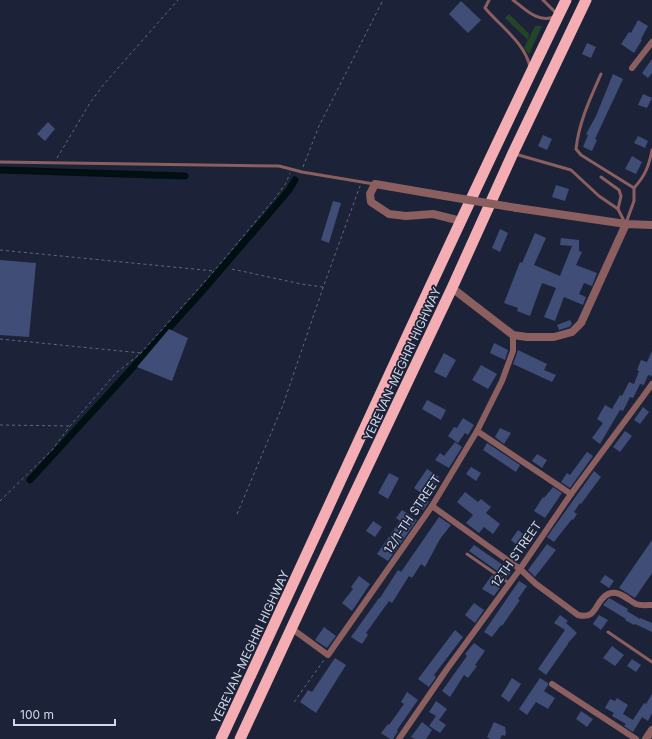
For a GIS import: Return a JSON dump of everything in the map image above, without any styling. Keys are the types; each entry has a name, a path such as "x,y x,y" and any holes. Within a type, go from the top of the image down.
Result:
{"highway":[{"name":"YEREVAN-MEGHRI HIGHWAY","path":"221,739 461,221 566,0"},
{"name":"YEREVAN-MEGHRI HIGHWAY","path":"240,739 586,0"}],"street":[{"path":"632,68 652,42"},
{"path":"461,221 433,214 406,216 389,214 371,202 370,194 375,184 517,208 626,224 652,225"},
{"path":"452,288 512,335 527,337 554,337 572,332 581,323 626,224"},
{"name":"12/1-TH STREET","path":"328,655 432,506 477,431 502,381 513,351 512,335"},
{"name":"12TH STREET","path":"399,739 447,669 520,569 571,494 652,384"},
{"path":"477,431 571,494"},
{"path":"432,506 520,569 536,584 578,615 584,616 592,614 603,597 610,593 617,592 638,604 652,605"},
{"path":"291,628 328,655"},
{"path":"552,684 636,739"},
{"path":"646,739 652,730"}],"lane":[{"path":"488,0 485,8 518,45 528,60 531,73"},
{"path":"513,0 534,16 548,19 559,15 543,0"},
{"path":"601,74 584,112 576,149 581,155 634,188"},
{"path":"626,224 634,201 634,188 646,173 652,150"},
{"path":"513,154 571,170 599,196 618,209 626,224"},
{"path":"0,162 279,166 302,172 375,184"},
{"path":"601,177 619,190 621,196 618,209"},
{"path":"468,554 509,583"},
{"path":"608,632 652,662"}],"path":[{"path":"55,163 90,103 104,84 178,0"},
{"path":"302,172 320,126 383,0"},
{"path":"0,501 52,450 70,426 116,372 141,353 214,271 276,197 286,183 291,169"},
{"path":"237,514 283,405 362,182"},
{"path":"0,250 214,271"},
{"path":"232,269 301,284 324,287"},
{"path":"0,339 141,353"},
{"path":"0,425 70,426"},
{"path":"294,702 328,655"}],"green space":[{"path":"509,14 529,34 528,40 505,18"},
{"path":"535,26 542,26 529,54 524,48"}],"building":[{"path":"461,1 481,20 468,33 449,14"},
{"path":"638,20 648,26 634,53 621,44 629,32 631,33"},
{"path":"587,43 596,47 591,58 582,54"},
{"path":"652,59 652,73 648,78 642,73"},
{"path":"613,74 623,79 595,139 597,140 592,151 583,147 588,135 586,134 596,116"},
{"path":"643,94 652,98 647,108 638,105"},
{"path":"48,122 55,129 45,141 37,134"},
{"path":"543,135 552,139 547,150 538,146"},
{"path":"638,136 648,141 645,148 634,143"},
{"path":"632,156 642,162 636,174 625,169"},
{"path":"556,185 569,189 565,201 552,197"},
{"path":"333,201 341,203 329,243 321,240"},
{"path":"500,229 508,233 500,252 492,248"},
{"path":"535,233 546,238 534,265 560,276 572,246 560,245 561,238 579,240 579,251 582,252 576,265 597,273 592,286 584,283 579,294 586,297 583,305 564,297 555,321 544,317 556,288 542,283 530,316 517,311 518,308 504,303 520,262 522,263"},
{"path":"0,260 36,263 29,337 0,335"},
{"path":"570,320 572,324 569,327 559,330 557,325"},
{"path":"169,329 188,338 172,381 137,367"},
{"path":"494,343 508,350 505,360 490,353"},
{"path":"518,350 547,364 544,370 556,375 552,382 513,364"},
{"path":"652,351 652,376 648,375 644,385 640,384 633,398 630,397 623,411 620,410 600,444 592,438 603,423 597,419 605,405 612,409 620,395 622,396 629,382 634,384 641,360 647,362"},
{"path":"444,353 456,360 446,378 434,372"},
{"path":"481,365 497,374 488,389 472,380"},
{"path":"427,400 446,410 441,420 422,409"},
{"path":"643,407 649,412 640,424 634,420"},
{"path":"463,418 474,425 468,435 465,433 458,443 448,436 454,427 457,428"},
{"path":"500,428 511,433 504,444 495,437"},
{"path":"625,431 632,436 620,452 613,447"},
{"path":"455,442 462,447 449,468 435,460 440,453 444,456"},
{"path":"487,443 520,465 516,472 483,450"},
{"path":"587,452 593,456 570,488 561,482 567,473 570,475"},
{"path":"537,454 547,460 542,468 532,461"},
{"path":"471,467 481,473 476,481 466,474"},
{"path":"427,469 439,477 424,499 429,502 423,510 414,505 421,493 414,488"},
{"path":"594,471 601,477 574,512 577,514 573,520 572,519 554,542 547,537"},
{"path":"389,473 399,478 388,499 378,493"},
{"path":"553,487 562,493 545,518 534,511 543,497 544,498"},
{"path":"465,492 478,502 481,499 491,507 486,513 500,524 493,534 484,527 479,533 466,523 473,515 457,502"},
{"path":"402,510 417,520 388,561 377,554 400,521 396,518"},
{"path":"439,517 451,525 440,539 425,567 421,564 412,578 409,576 392,603 389,601 366,633 368,635 362,644 351,637 380,598 398,570 401,572"},
{"path":"373,521 382,527 375,537 366,531"},
{"path":"518,530 528,538 520,548 511,540"},
{"path":"652,540 652,573 635,598 619,588"},
{"path":"547,544 556,550 535,577 528,570"},
{"path":"474,545 512,571 507,578 469,551"},
{"path":"492,575 503,583 494,596 482,589"},
{"path":"605,575 614,581 609,588 600,582"},
{"path":"359,576 370,584 352,611 342,603 353,589 351,587"},
{"path":"519,581 527,586 518,599 520,600 502,626 501,625 492,637 484,632"},
{"path":"609,598 628,609 627,611 640,619 652,623 652,632 635,624 634,625 603,605"},
{"path":"474,603 484,610 475,623 465,615"},
{"path":"560,615 568,621 566,623 577,633 568,643 546,675 538,669 565,630 554,623"},
{"path":"599,615 608,620 601,630 593,624"},
{"path":"324,627 336,636 327,648 315,640"},
{"path":"455,630 463,637 434,675 436,677 429,687 418,679"},
{"path":"474,643 485,651 475,665 477,666 468,678 464,675 450,697 442,691 467,656 465,654"},
{"path":"612,646 624,655 615,666 603,658"},
{"path":"335,658 346,665 316,713 300,702 308,690 312,692"},
{"path":"632,659 641,665 636,672 627,666"},
{"path":"512,678 521,684 509,702 501,696"},
{"path":"540,678 548,683 544,691 555,698 548,709 536,702 527,715 519,709"},
{"path":"407,692 418,700 397,730 398,731 393,739 390,739 381,733 388,724 389,725 404,704 401,702"},
{"path":"652,694 652,713 648,721 642,717 633,732 624,726 626,724 612,716 614,713 605,708 610,699 615,701 617,698 628,705 623,714 633,720"},
{"path":"436,701 447,709 439,720 446,725 440,733 429,726 436,716 429,712"},
{"path":"581,711 593,719 587,727 576,719"},
{"path":"422,722 432,730 426,739 415,739 411,737"},
{"path":"494,722 505,727 505,736 502,735 500,739 490,739 487,737"}],"waterway":[{"path":"0,170 185,176"},
{"path":"30,480 198,296 289,190 295,180"}]}
